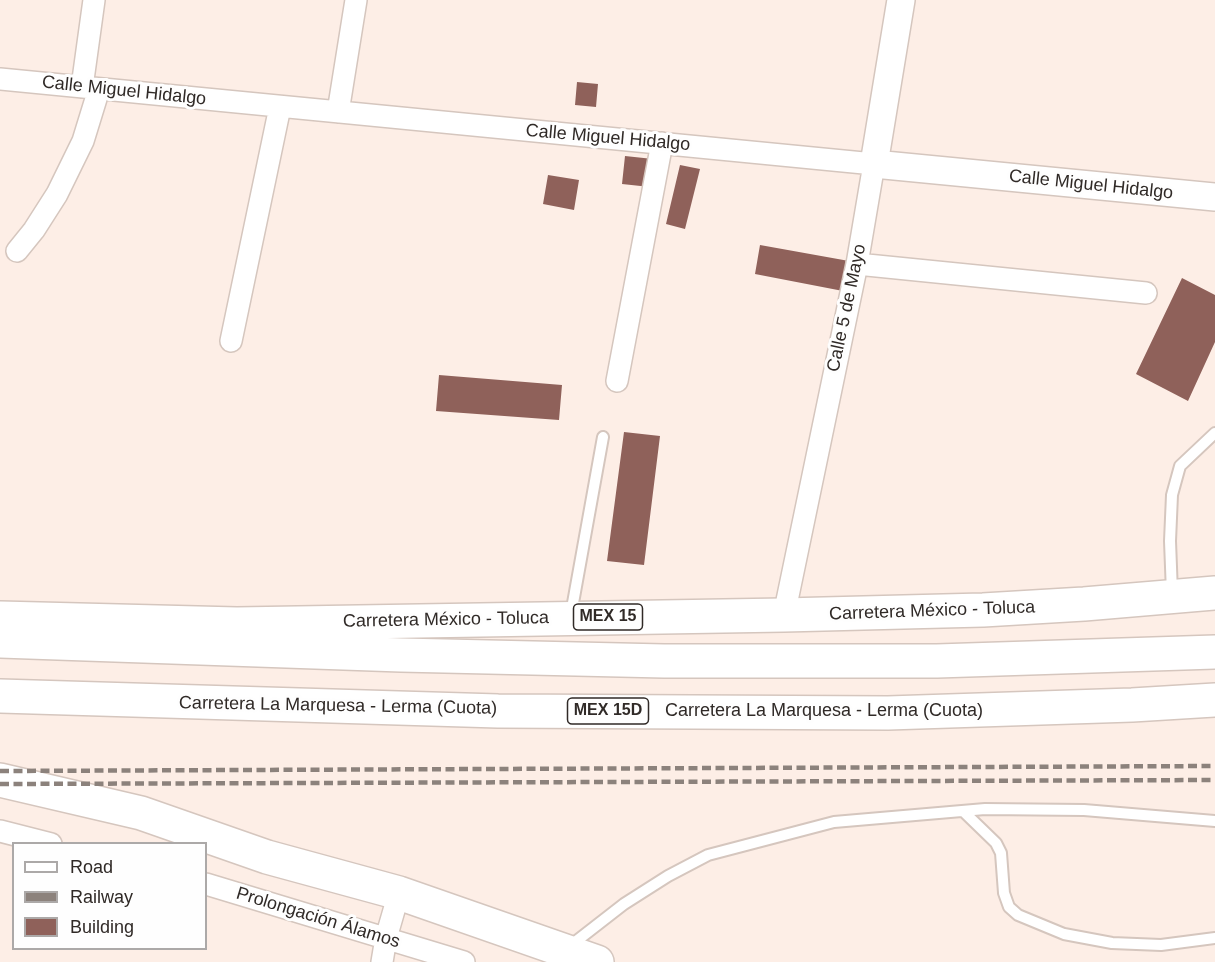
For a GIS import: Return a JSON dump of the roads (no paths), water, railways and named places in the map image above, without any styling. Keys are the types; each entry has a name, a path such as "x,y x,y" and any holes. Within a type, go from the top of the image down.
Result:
{"main road":[{"name":"Carretera México - Toluca","path":"0,618 237,624 784,615 983,610 1215,592"},
{"path":"0,641 353,654 664,662 937,661 1215,652"},
{"name":"Carretera La Marquesa - Lerma (Cuota)","path":"0,696 498,711 888,713 1215,700"},
{"path":"0,780 141,813 267,857 399,893 597,962"}],"street":[{"path":"17,251 34,230 57,194 83,141 91,88 94,0"},
{"path":"338,112 356,0"},
{"name":"Calle 5 de Mayo","path":"784,615 857,264 901,0"},
{"name":"Calle Miguel Hidalgo","path":"0,79 1215,197"},
{"path":"231,341 280,107"},
{"path":"617,381 662,143"},
{"path":"857,264 1146,293"},
{"path":"0,831 47,842"},
{"name":"Prolongación Álamos","path":"207,884 464,962"},
{"path":"382,962 386,938 399,893"}],"lane":[{"path":"1172,596 1170,541 1172,495 1180,466 1215,433"},
{"path":"570,617 603,437"},
{"path":"566,950 624,904 668,876 708,855 834,822 985,808 1084,810 1215,821"},
{"path":"963,811 996,843 1001,853 1004,893 1010,907 1018,915 1064,934 1112,943 1161,945 1215,938"}],"railway":[{"path":"0,771 1215,766"},
{"path":"0,784 1215,780"}]}
